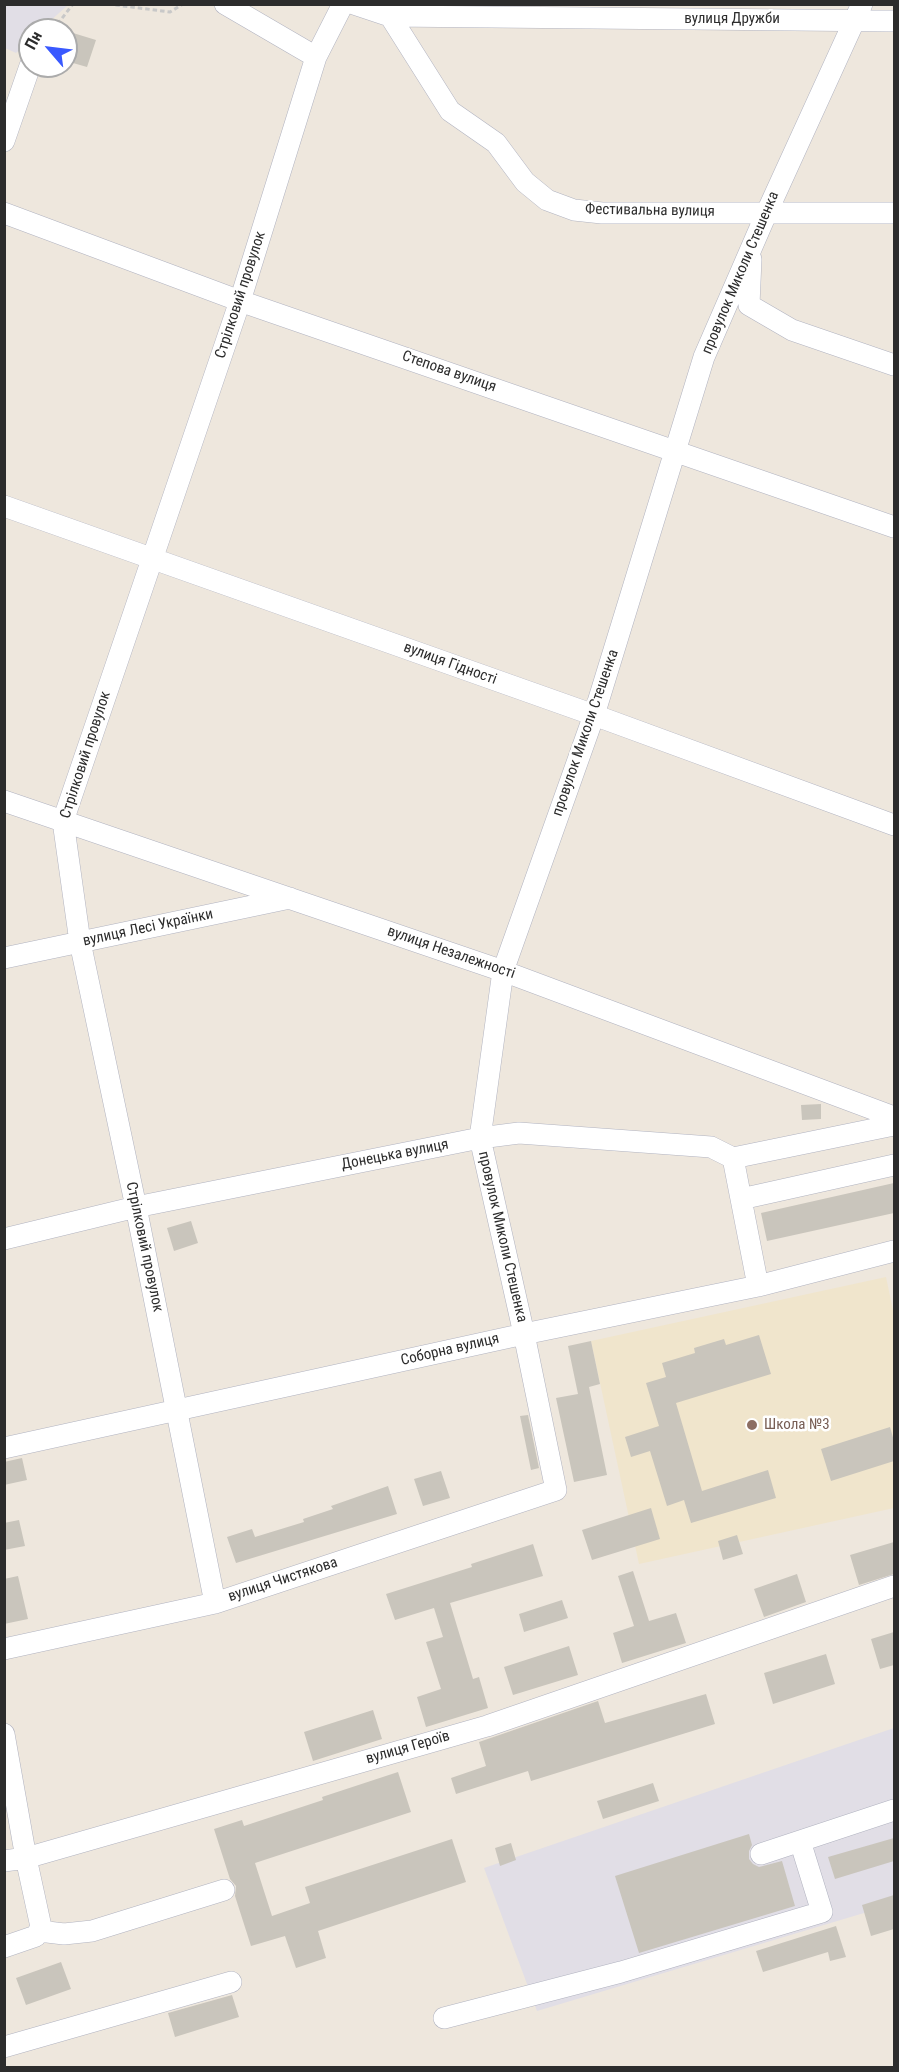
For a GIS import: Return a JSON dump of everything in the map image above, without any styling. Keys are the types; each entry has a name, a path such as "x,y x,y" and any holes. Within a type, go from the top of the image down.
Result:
{"street":[{"path":"225,4 316,57"},
{"name":"Стрілковий провулок","path":"215,1603 136,1207 80,942 63,821 240,301 316,57 343,4"},
{"path":"354,4 390,16"},
{"name":"вулиця Дружби","path":"390,16 858,12 894,21"},
{"name":"провулок Миколи Стешенка","path":"556,1490 480,1138 503,971 594,715 704,357 858,12"},
{"name":"Фестивальна вулиця","path":"390,16 450,111 496,143 525,182 547,200 574,210 602,213 894,213"},
{"path":"4,141 26,78"},
{"name":"Степова вулиця","path":"4,213 240,301 894,526"},
{"path":"751,249 750,305 792,330 894,364"},
{"name":"вулиця Гідності","path":"4,506 594,715 894,825"},
{"name":"вулиця Незалежності","path":"4,801 503,971 894,1117"},
{"name":"вулиця Лесі Українки","path":"4,958 291,898"},
{"path":"758,1286 733,1158 894,1125"},
{"name":"Донецька вулиця","path":"4,1239 136,1207 480,1138 519,1133 711,1147 733,1158"},
{"path":"741,1199 894,1165"},
{"name":"Соборна вулиця","path":"4,1448 524,1334 758,1286 894,1251"},
{"name":"вулиця Чистякова","path":"4,1649 215,1603 556,1490"},
{"name":"вулиця Героїв","path":"4,1861 26,1858 487,1726 894,1586"},
{"path":"4,1734 41,1927 36,1936 4,1947"},
{"path":"761,1854 894,1810"},
{"path":"444,2018 621,1972 822,1912 800,1841"},
{"path":"39,1931 64,1934 92,1930 224,1890"},
{"path":"4,2047 231,1982"}],"path":[{"path":"62,18 73,4"},
{"path":"108,4 170,12 183,4"}],"shaded area":[{"path":"5,4 68,5 53,18 18,18 18,51 16,53 5,48"},
{"name":"Школа №3","path":"886,1277 894,1315 894,1508 639,1564 591,1341"},
{"path":"894,1728 894,1904 537,2011 484,1868"}],"building":[{"path":"78,35 96,40 87,67 78,64"},
{"path":"821,1104 821,1119 802,1120 801,1105"},
{"path":"894,1183 894,1213 767,1241 761,1213"},
{"path":"191,1221 198,1243 174,1251 167,1228"},
{"path":"759,1335 771,1374 676,1403 702,1491 768,1470 776,1498 691,1523 684,1500 667,1506 650,1451 631,1457 625,1437 659,1426 646,1383 666,1377 662,1363 695,1353 694,1348 724,1339 726,1345"},
{"path":"591,1341 600,1384 589,1387 607,1475 574,1482 556,1398 578,1394 568,1346"},
{"path":"528,1415 539,1468 531,1470 520,1416"},
{"path":"890,1427 894,1441 894,1461 831,1481 821,1449"},
{"path":"22,1458 27,1480 4,1485 4,1462"},
{"path":"441,1471 450,1498 423,1506 414,1479"},
{"path":"388,1486 397,1514 236,1563 227,1537 252,1529 255,1537 304,1522 303,1519 333,1509 331,1506"},
{"path":"651,1508 660,1539 592,1560 582,1530"},
{"path":"19,1520 25,1546 4,1550 4,1523"},
{"path":"737,1535 743,1554 723,1560 718,1541"},
{"path":"894,1542 894,1574 859,1585 850,1555"},
{"path":"533,1544 543,1576 450,1603 473,1679 479,1677 488,1708 426,1727 417,1697 441,1689 426,1642 443,1637 434,1608 395,1620 386,1594 472,1567 471,1564"},
{"path":"633,1571 649,1621 676,1613 686,1643 622,1663 613,1633 634,1626 618,1576"},
{"path":"797,1574 806,1602 764,1617 754,1589"},
{"path":"18,1576 28,1619 4,1624 4,1579"},
{"path":"562,1600 568,1618 524,1632 519,1614"},
{"path":"894,1632 894,1665 880,1669 871,1639"},
{"path":"569,1646 578,1675 513,1695 504,1667"},
{"path":"826,1654 835,1684 773,1704 764,1673"},
{"path":"706,1694 715,1724 531,1781 528,1771 456,1794 451,1778 486,1766 479,1742 598,1701 605,1723"},
{"path":"373,1710 382,1739 313,1761 304,1732"},
{"path":"398,1772 411,1812 255,1863 272,1916 310,1903 305,1887 452,1839 466,1882 318,1931 326,1958 296,1968 285,1936 251,1946 235,1896 236,1886 230,1879 214,1829 242,1820 244,1826"},
{"path":"653,1783 659,1801 603,1819 597,1801"},
{"path":"749,1834 752,1845 749,1859 759,1867 782,1861 795,1906 639,1953 615,1876"},
{"path":"894,1838 894,1861 835,1879 828,1857"},
{"path":"511,1843 516,1860 500,1866 495,1848"},
{"path":"894,1895 894,1929 871,1936 862,1905"},
{"path":"836,1926 846,1957 830,1961 828,1952 763,1972 756,1951"},
{"path":"61,1962 71,1989 26,2005 16,1978"},
{"path":"232,1995 239,2017 175,2037 168,2013"}],"place":[{"name":"Школа №3","path":"752,1425"}]}
